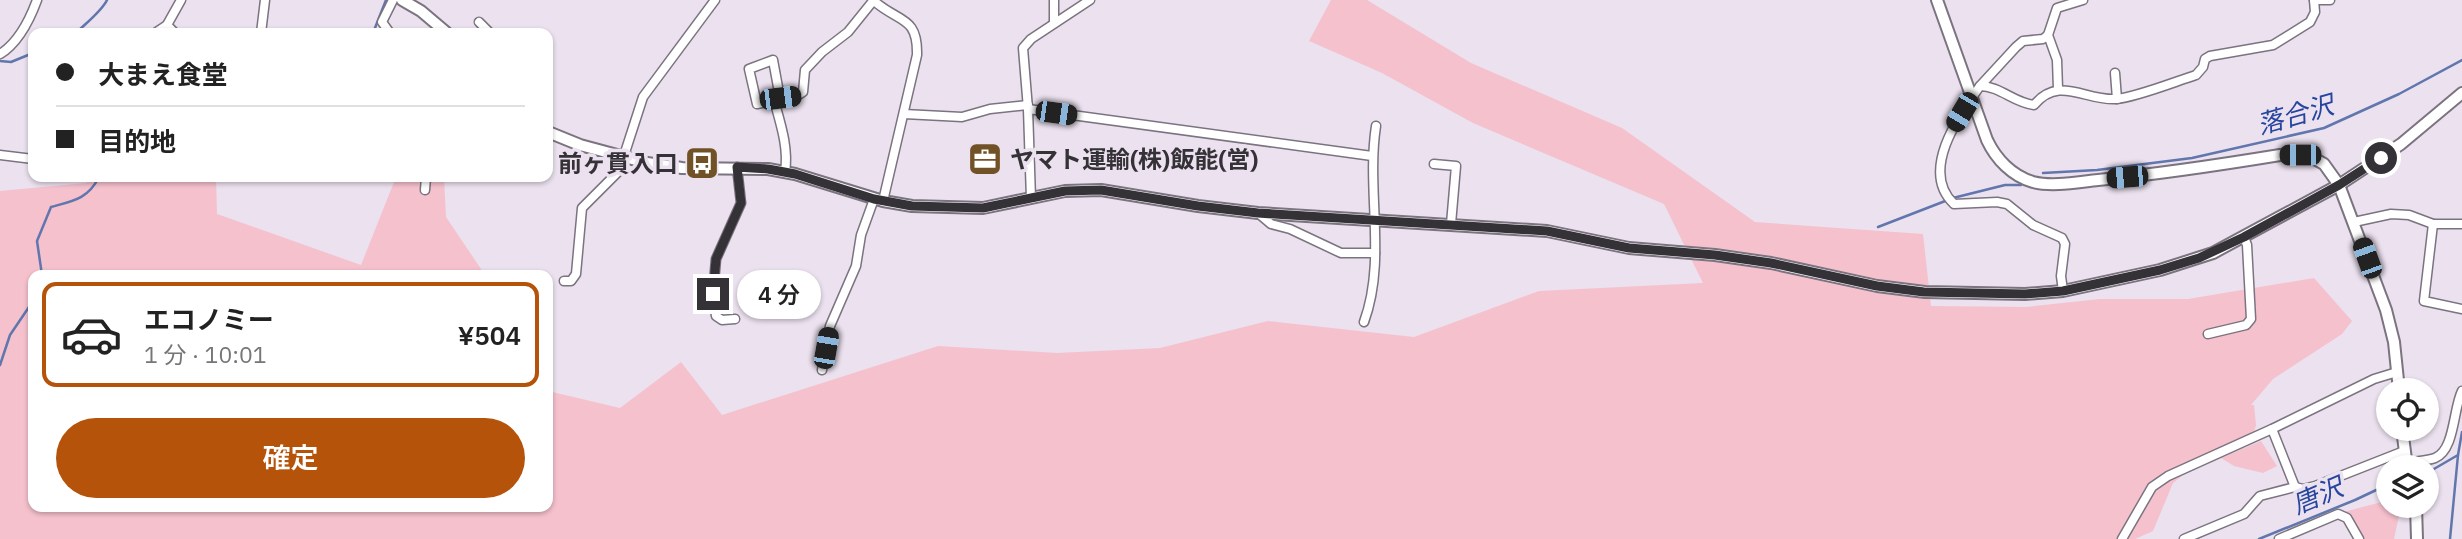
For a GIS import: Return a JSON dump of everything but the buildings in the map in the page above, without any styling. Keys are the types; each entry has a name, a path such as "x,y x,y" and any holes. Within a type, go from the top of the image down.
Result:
{"main road":[{"path":"402,0 441,28"},
{"path":"1937,0 1993,152 2013,172 2031,181 2075,182 2156,175 2280,155 2300,155 2324,164 2339,185 2391,328 2398,378"},
{"path":"553,134 625,158 682,168 737,167 785,172 879,200 912,206 983,208 1065,191 1101,190 1258,213 1547,231 1629,248 1740,258 1877,286 1924,292 2025,294 2063,291 2184,264 2244,237 2339,185 2401,144 2462,93"},
{"path":"2403,441 2405,455"},
{"path":"2416,518 2417,539"}],"street":[{"path":"0,54 8,49 21,32 37,0"},
{"path":"162,28 167,25 181,0"},
{"path":"262,28 265,0"},
{"path":"386,28 382,23 393,0"},
{"path":"564,281 571,281 576,274 582,208 619,172 643,97 715,0"},
{"path":"785,172 786,163 777,99 773,60 750,69 757,104 777,99 797,96 803,92 805,70 822,52 848,32 873,0 914,27 918,38 917,55 904,114 879,200 861,235 856,266 830,326 822,370"},
{"path":"1054,23 1055,0"},
{"path":"1031,199 1023,48 1054,23 1090,0"},
{"path":"2063,291 2061,276 2065,244 2062,239 2033,225 2007,204 1954,204 1942,189 1941,171 1945,143 1980,86 2023,41 2043,39 2048,35 2057,8 2083,0"},
{"path":"1980,86 1990,86 2023,104 2035,105 2042,96 2058,89 2117,99 2196,75 2203,67 2205,59 2210,56 2273,45 2310,22 2315,12 2314,0 2330,0"},
{"path":"479,22 485,28"},
{"path":"167,25 170,28"},
{"path":"2048,35 2057,60 2058,89"},
{"path":"2115,73 2117,99"},
{"path":"904,114 962,117 990,109 1028,107 1372,156"},
{"path":"1364,323 1371,303 1375,253 1372,156 1376,126"},
{"path":"0,155 28,158"},
{"path":"1434,164 1456,166 1451,224"},
{"path":"736,319 722,320 716,316 713,294 716,259 741,203 737,167"},
{"path":"425,190 426,182"},
{"path":"1258,213 1271,224 1290,229 1340,253 1375,253"},
{"path":"2354,222 2391,214 2409,215 2433,224 2462,224"},
{"path":"2433,224 2424,301 2462,309"},
{"path":"2208,334 2246,325 2251,319 2247,246 2244,237"},
{"path":"2122,539 2152,487 2168,476 2273,429 2374,379 2397,372"},
{"path":"2439,456 2447,449 2456,403 2462,391"},
{"path":"2273,429 2295,487"},
{"path":"2184,539 2244,514 2260,496 2295,487 2303,489 2315,486 2404,451"},
{"path":"2280,539 2337,514 2347,518 2359,539"}],"shaded area":[{"path":"1331,0 1367,0 1471,63 1622,128 1755,222 1923,234 1931,306 2026,307 2100,299 2188,299 2314,278 2352,321 2342,334 2273,379 2251,405 2254,405 2254,432 2215,450 2173,483 2153,531 2135,539 0,539 0,191 87,182 216,182 217,214 361,265 394,182 444,182 446,217 482,270 28,270 28,512 553,512 553,392 620,408 681,362 722,415 938,346 1057,353 1160,348 1268,321 1414,337 1539,291 1703,283 1664,204 1473,123 1382,73 1309,41"},
{"path":"2261,441 2277,466 2263,473 2234,466 2221,458"},
{"path":"2376,503 2376,518 2398,518 2394,539 2353,539 2340,513"}],"waterway":[{"path":"81,28 107,0"},
{"path":"375,28 386,0"},
{"path":"0,61 11,62 28,55"},
{"name":"落合沢","path":"2043,173 2097,170 2192,158 2324,128 2399,94 2462,60"},
{"path":"41,270 37,241 51,207 85,195 96,182"},
{"name":"落合沢","path":"1878,227 1953,198 2005,185 2021,185"},
{"path":"0,365 10,335 28,308"},
{"path":"2450,539 2462,432"},
{"name":"唐沢","path":"2439,466 2458,455"},
{"name":"唐沢","path":"2259,539 2376,490"}],"place":[{"name":"ヤマト運輸(株)飯能(営)","path":"985,159"},
{"name":"前ヶ貫入口","path":"702,163"}],"route":[{"path":"713,294 716,259 741,203 737,167 795,174 874,199 912,206 983,208 1065,191 1101,190 1258,213 1547,231 1629,248 1771,263 1832,278 1924,292 2025,294 2063,291 2160,270 2213,253 2339,185 2381,158"}]}
